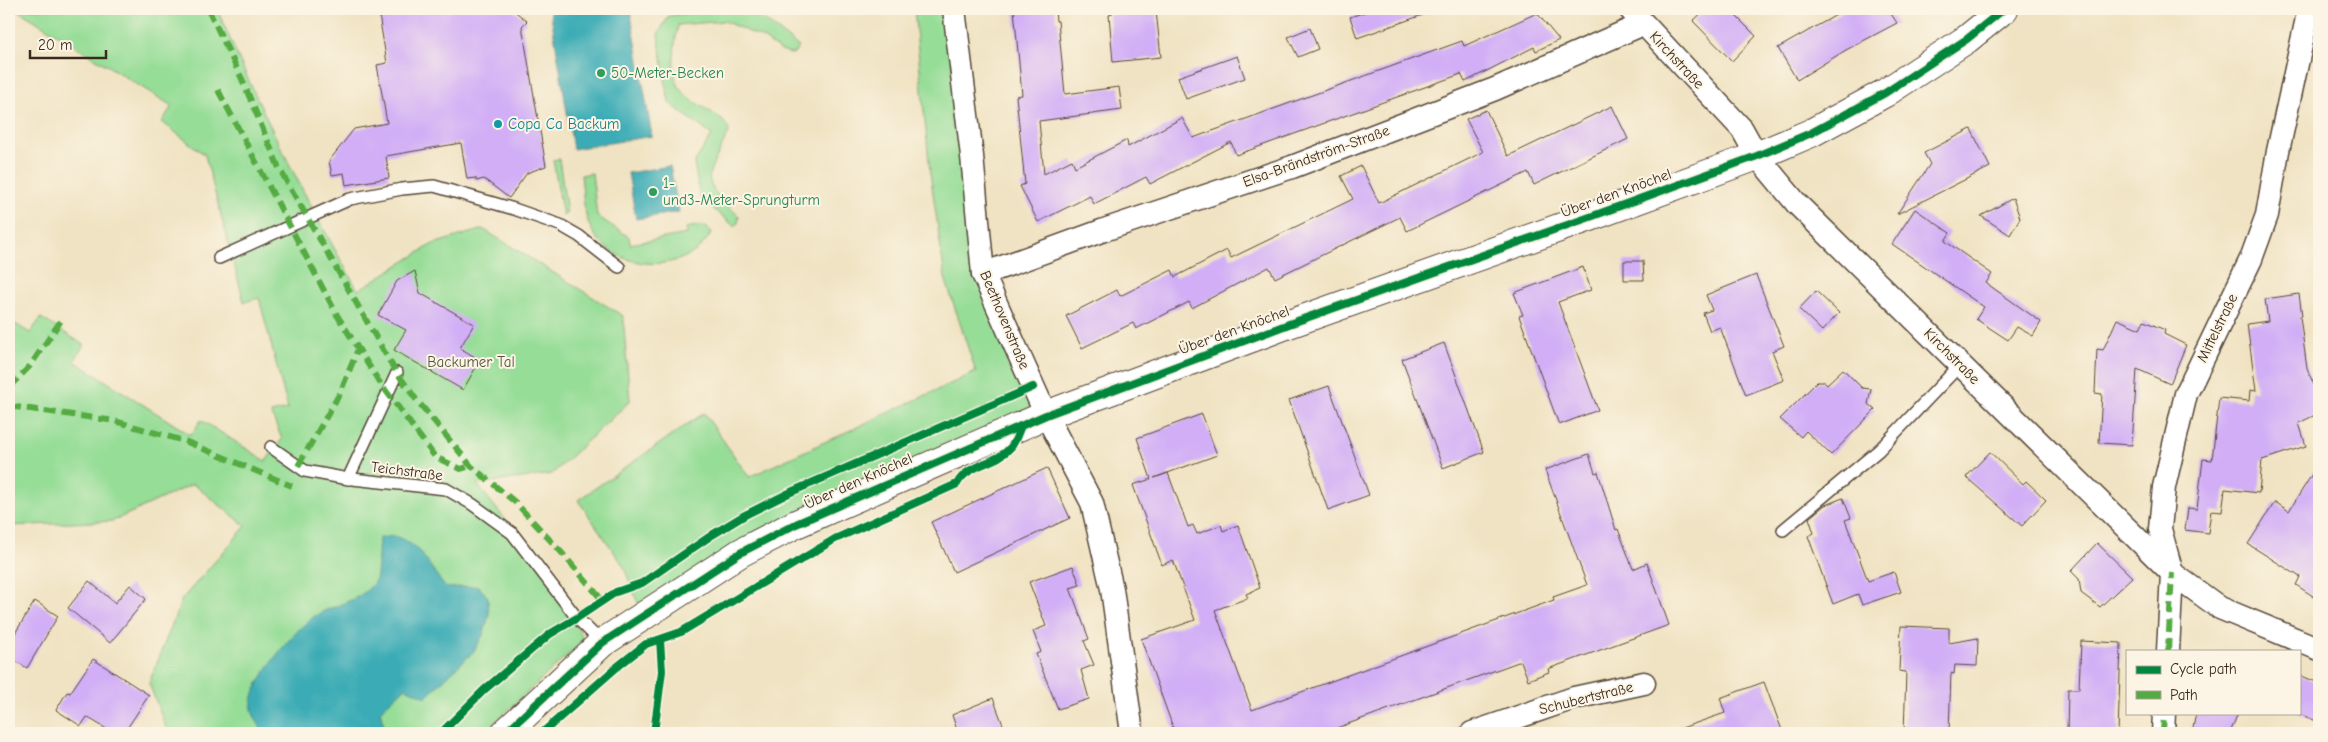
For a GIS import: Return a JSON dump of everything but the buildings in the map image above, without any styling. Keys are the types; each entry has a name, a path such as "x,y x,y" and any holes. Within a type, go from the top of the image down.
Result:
{"main road":[{"name":"Über den Knöchel","path":"505,733 602,643 740,553 796,524 1046,415 1289,324 1757,156 1811,133 1885,93 1967,39 2004,9"}],"street":[{"name":"Beethovenstraße","path":"954,9 972,156 982,274 1046,415 1092,503 1112,589 1132,733"},
{"name":"Mittelstraße","path":"2168,650 2172,573 2160,529 2164,488 2186,394 2251,258 2267,215 2278,151 2309,9"},
{"name":"Elsa-Brändström-Straße","path":"982,274 1104,230 1292,167 1496,89 1637,17"},
{"name":"Kirchstraße","path":"1637,17 1742,129 1757,156 1798,204 2172,573 2220,608 2319,648"},
{"name":"Schubertstraße","path":"1472,733 1574,698 1644,683"},
{"path":"2163,733 2164,714"}],"lane":[{"path":"219,258 350,199 402,189 434,186 514,209 560,226 579,236 619,267"},
{"path":"1783,530 1879,450 1961,364"},
{"path":"348,479 397,374"},
{"name":"Teichstraße","path":"271,447 305,471 348,479 446,490 472,504 512,533 577,618 602,643"}],"green space":[{"name":"Backumer Tal","path":"16,9 217,9 249,82 283,152 358,290 433,244 483,229 623,316 630,401 552,474 477,484 545,570 584,640 483,733 168,733 149,683 182,599 246,526 193,484 113,521 9,526 9,320 30,333 41,318 84,345 74,361 191,435 201,420 266,461 282,439 271,413 288,409 259,298 244,302 205,155 162,122 172,106"},
{"path":"714,9 750,9 799,47 795,53 791,54 781,51 763,38 724,21 678,25 674,65 676,81 690,99 721,119 729,131 710,176 711,184 716,192 739,216 738,223 734,226 700,198 694,163 712,135 669,103 658,34 669,16"},
{"path":"914,9 954,9 980,234 1046,415 643,616 623,565 578,500 704,413 749,477 976,372 945,278 930,172"},
{"path":"559,159 567,213 563,216 553,160"},
{"path":"592,173 597,216 629,237 630,244 687,234 686,228 703,225 712,232 697,250 678,260 648,263 633,261 619,255 606,248 596,237 587,218 581,175"}],"water":[{"name":"50-Meter-Becken","path":"550,9 630,9 652,136 573,149"},
{"name":"1- und3-Meter-Sprungturm","path":"670,166 679,212 636,219 628,173"},
{"path":"394,536 404,540 418,550 446,588 478,586 488,597 489,616 483,635 474,651 426,697 405,688 380,711 386,733 263,733 252,709 252,699 264,672 285,645 306,623 315,616 364,593 370,587 377,577 379,538"}],"marked path":[{"path":"208,9 242,79 279,168 393,367 415,398 471,466 515,502 603,601"},
{"path":"218,90 337,315 378,380 435,457 461,469 471,466"},
{"path":"9,387 30,366 62,319"},
{"path":"298,466 340,393 358,349"},
{"path":"9,406 115,421 187,442 292,486"},
{"path":"2168,650 2172,573"},
{"path":"2163,733 2164,714"}],"cycle path":[{"path":"505,733 602,643 740,553 796,524 1046,415 1289,324 1757,156 1811,133 1885,93 1967,39 2004,9"},
{"path":"441,733 484,690 550,634 616,592 642,583 745,515 791,492 1033,387"},
{"path":"542,733 646,644 681,632 835,539 957,484 968,472 1005,453 1013,445 1021,426"},
{"path":"654,733 662,671 660,640"}],"place":[{"name":"50-Meter-Becken","path":"601,73"},
{"name":"Copa Ca Backum","path":"498,124"},
{"name":"1- und3-Meter-Sprungturm","path":"653,192"}]}
